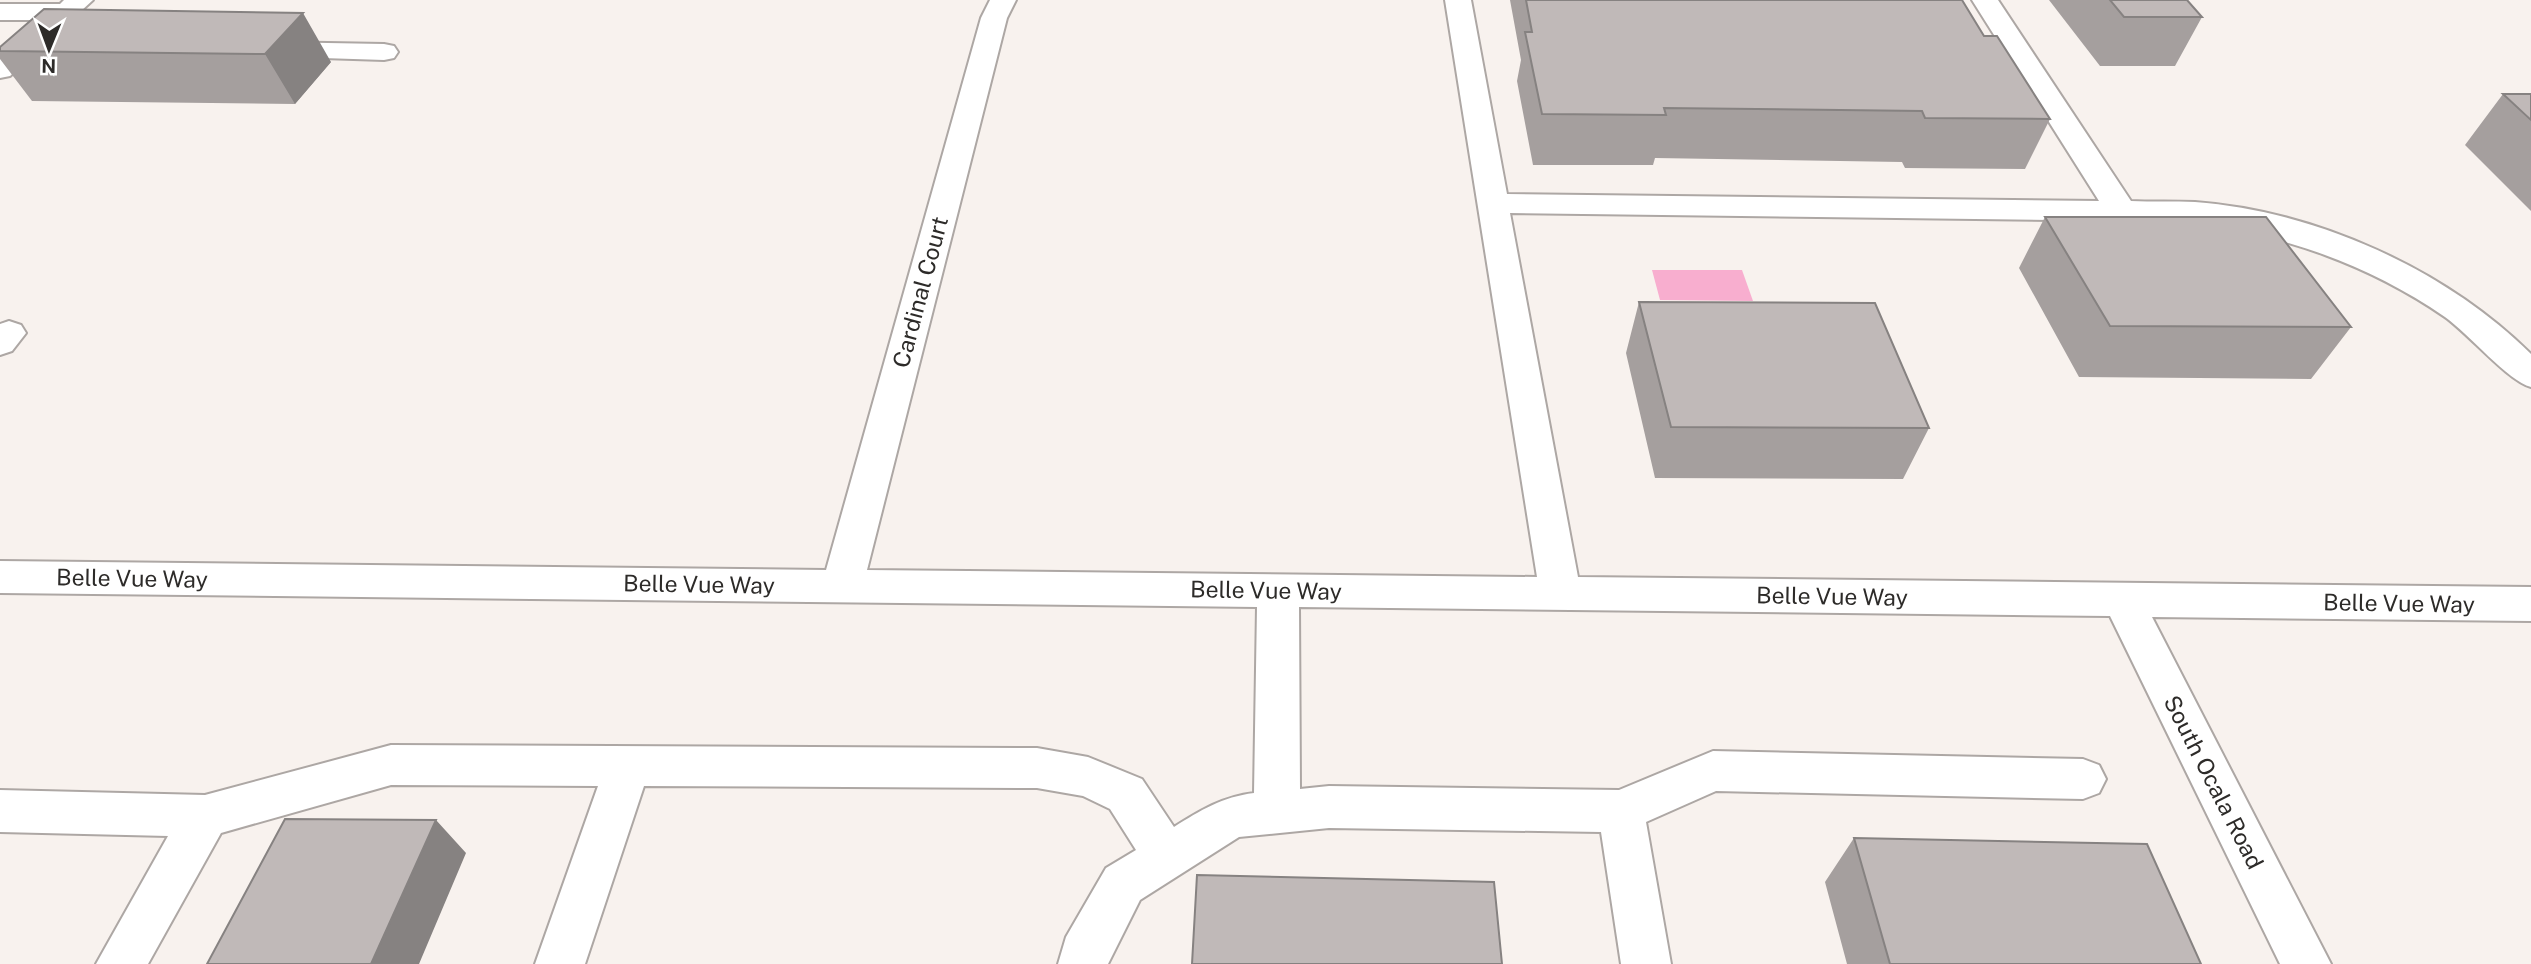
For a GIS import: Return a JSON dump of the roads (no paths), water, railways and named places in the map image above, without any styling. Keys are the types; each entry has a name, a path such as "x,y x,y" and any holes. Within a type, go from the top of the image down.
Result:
{"street":[{"name":"Cardinal Court","path":"842,586 994,18 1003,0"},
{"path":"1458,0 1560,593"},
{"path":"1985,0 2121,211"},
{"path":"0,12 73,6"},
{"path":"0,70 73,6"},
{"path":"26,47 67,48"},
{"path":"246,50 384,52"},
{"path":"1493,203 2196,212 2253,219 2314,237 2380,262 2455,307 2531,375"},
{"name":"Belle Vue Way","path":"0,577 2531,604"},
{"path":"1277,812 1278,590"},
{"name":"South Ocala Road","path":"2123,600 2306,964"},
{"path":"0,811 205,817 391,765 1037,768 1087,777 1126,794 1167,857"},
{"path":"560,964 628,766"},
{"path":"1083,964 1084,954 1124,884 1231,817 1329,807 1621,811 1713,771 2083,779"},
{"path":"1621,811 1646,964"},
{"path":"121,964 205,817"}]}
